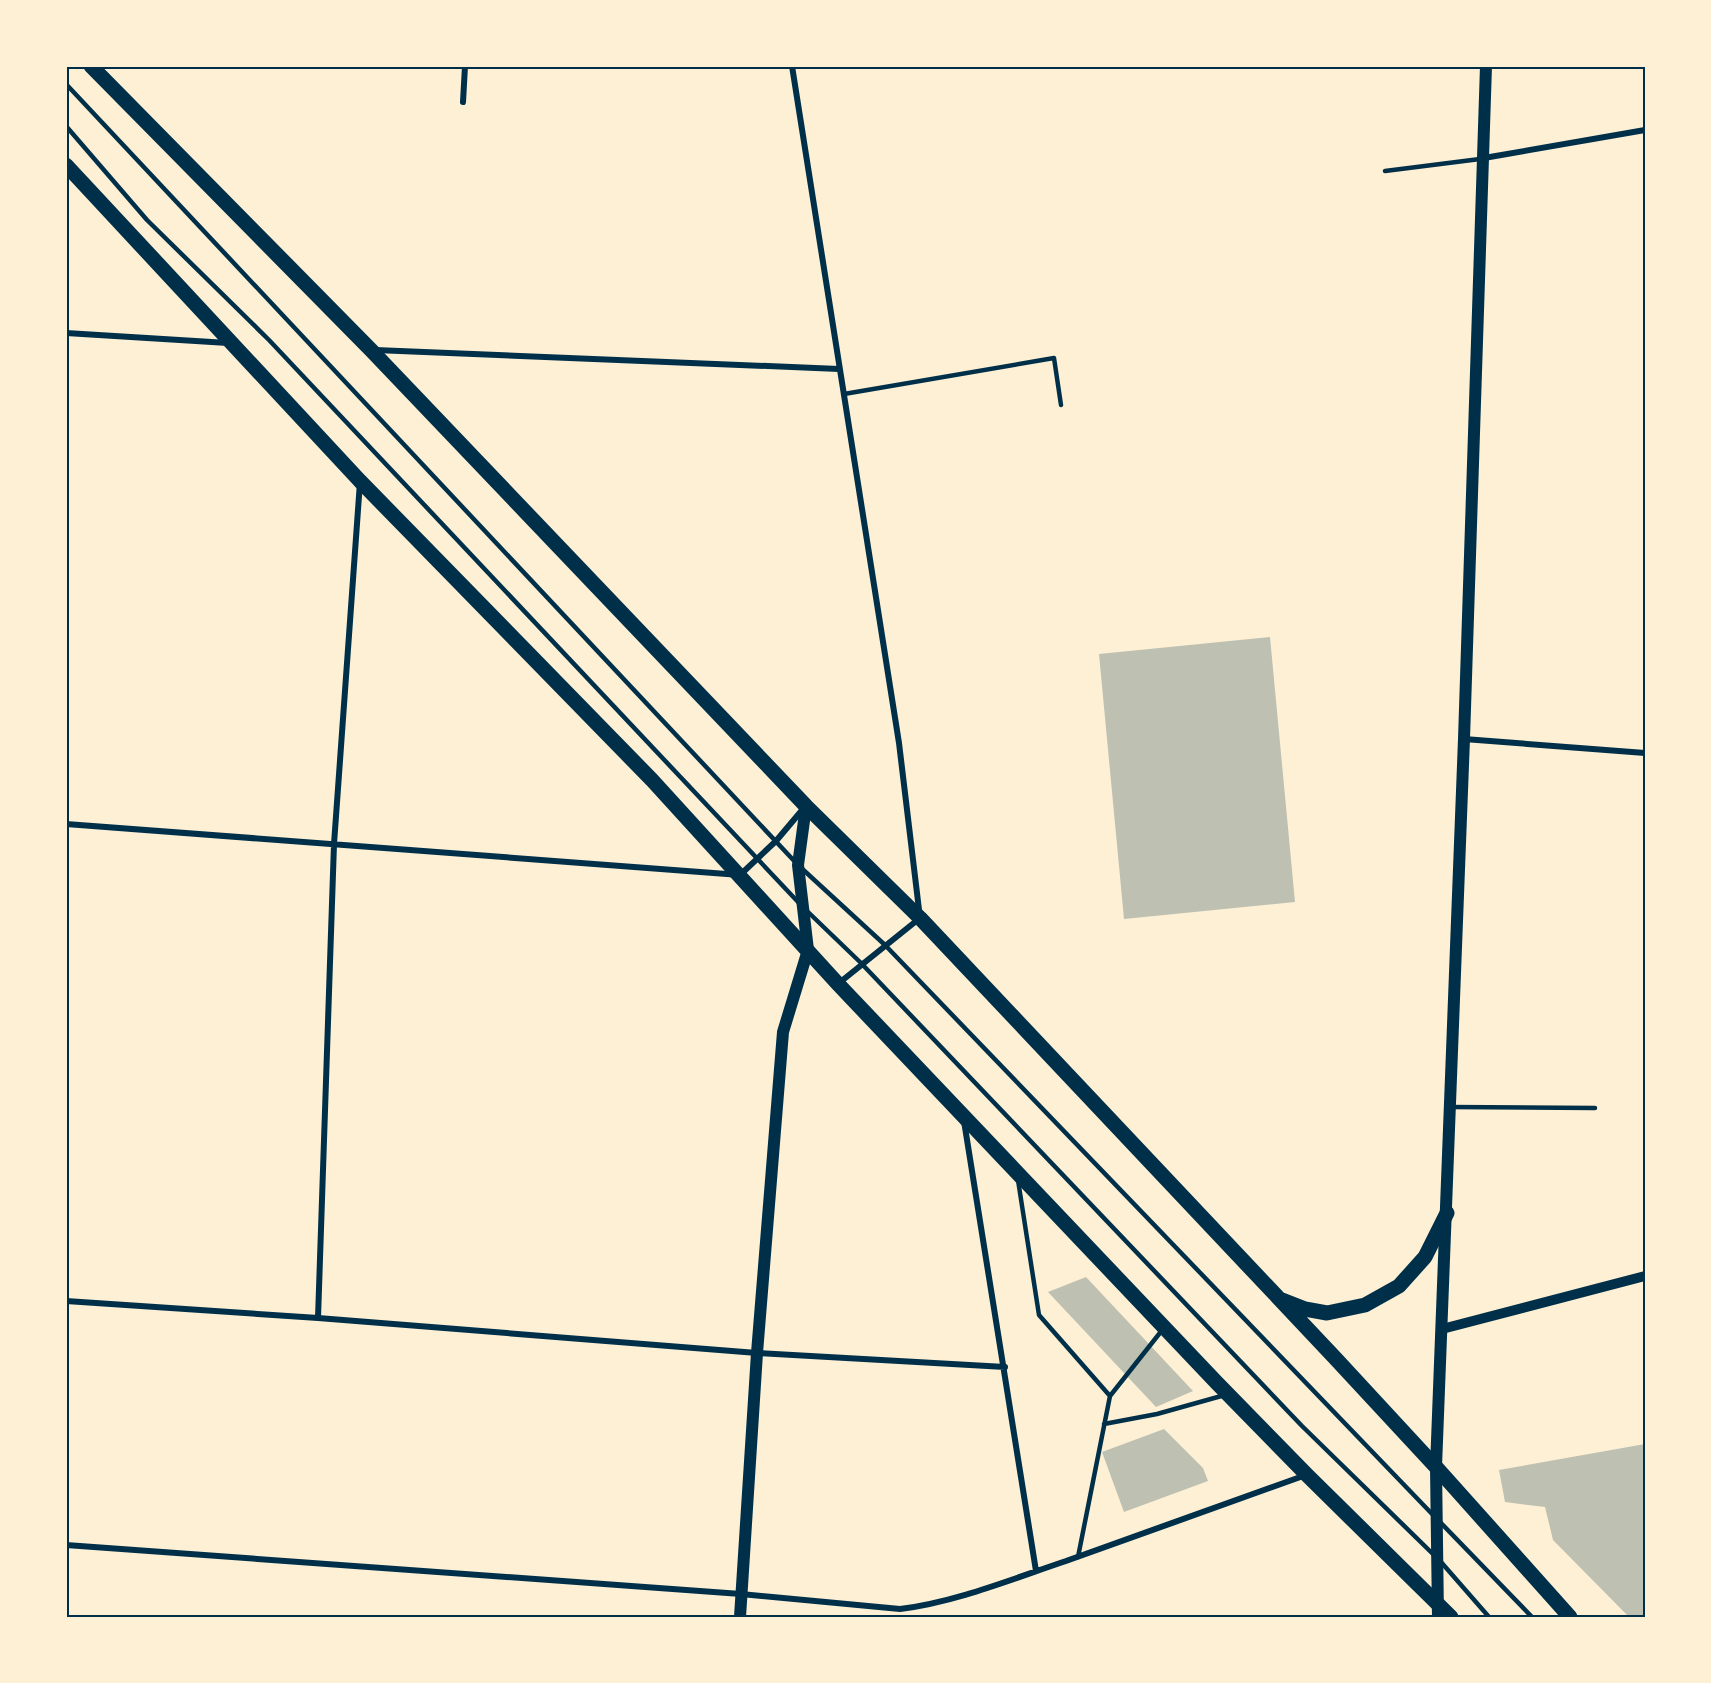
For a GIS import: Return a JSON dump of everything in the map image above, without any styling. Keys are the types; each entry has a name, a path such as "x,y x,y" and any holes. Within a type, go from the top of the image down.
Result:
{"main road":[{"path":"91,66 371,350 806,806 920,918 1436,1467 1570,1617"},
{"path":"1438,1609 1436,1467 1451,1107 1486,66"},
{"path":"66,165 360,481 644,772 838,984 1016,1172 1307,1475 1438,1609 1451,1617"},
{"path":"740,1617 757,1353 783,1032 808,950 798,865 806,806"},
{"path":"1276,1297 1305,1309 1327,1313 1365,1305 1399,1286 1425,1257 1447,1213"}],"street":[{"path":"463,102 465,66"},
{"path":"792,66 899,743 920,918 861,963 838,984"},
{"path":"1484,158 1645,130"},
{"path":"66,333 232,343"},
{"path":"371,350 839,369"},
{"path":"318,1318 334,844 360,481"},
{"path":"1464,739 1645,753"},
{"path":"66,824 740,875 776,841 806,806"},
{"path":"963,1115 1036,1571"},
{"path":"1442,1329 1645,1276"},
{"path":"66,1301 318,1318 757,1353 1005,1367"},
{"path":"66,1545 741,1594 900,1609 947,1600 1036,1571 1307,1475"}],"lane":[{"path":"66,84 798,865 885,945 1532,1617"},
{"path":"66,126 147,220 269,340 757,860 861,963 1302,1426 1438,1559 1490,1617"},
{"path":"1385,171 1484,158"},
{"path":"843,394 1054,358 1061,405"},
{"path":"1451,1107 1595,1108"},
{"path":"1016,1172 1039,1315 1110,1396"},
{"path":"1078,1557 1110,1396 1165,1327"},
{"path":"1104,1424 1157,1414 1228,1394"}],"building":[{"path":"1270,637 1295,902 1124,919 1099,654"},
{"path":"1086,1277 1193,1391 1156,1407 1048,1292"},
{"path":"1164,1429 1203,1468 1208,1481 1124,1512 1102,1452"},
{"path":"1645,1444 1645,1617 1629,1617 1553,1540 1545,1507 1505,1502 1499,1470"}]}
